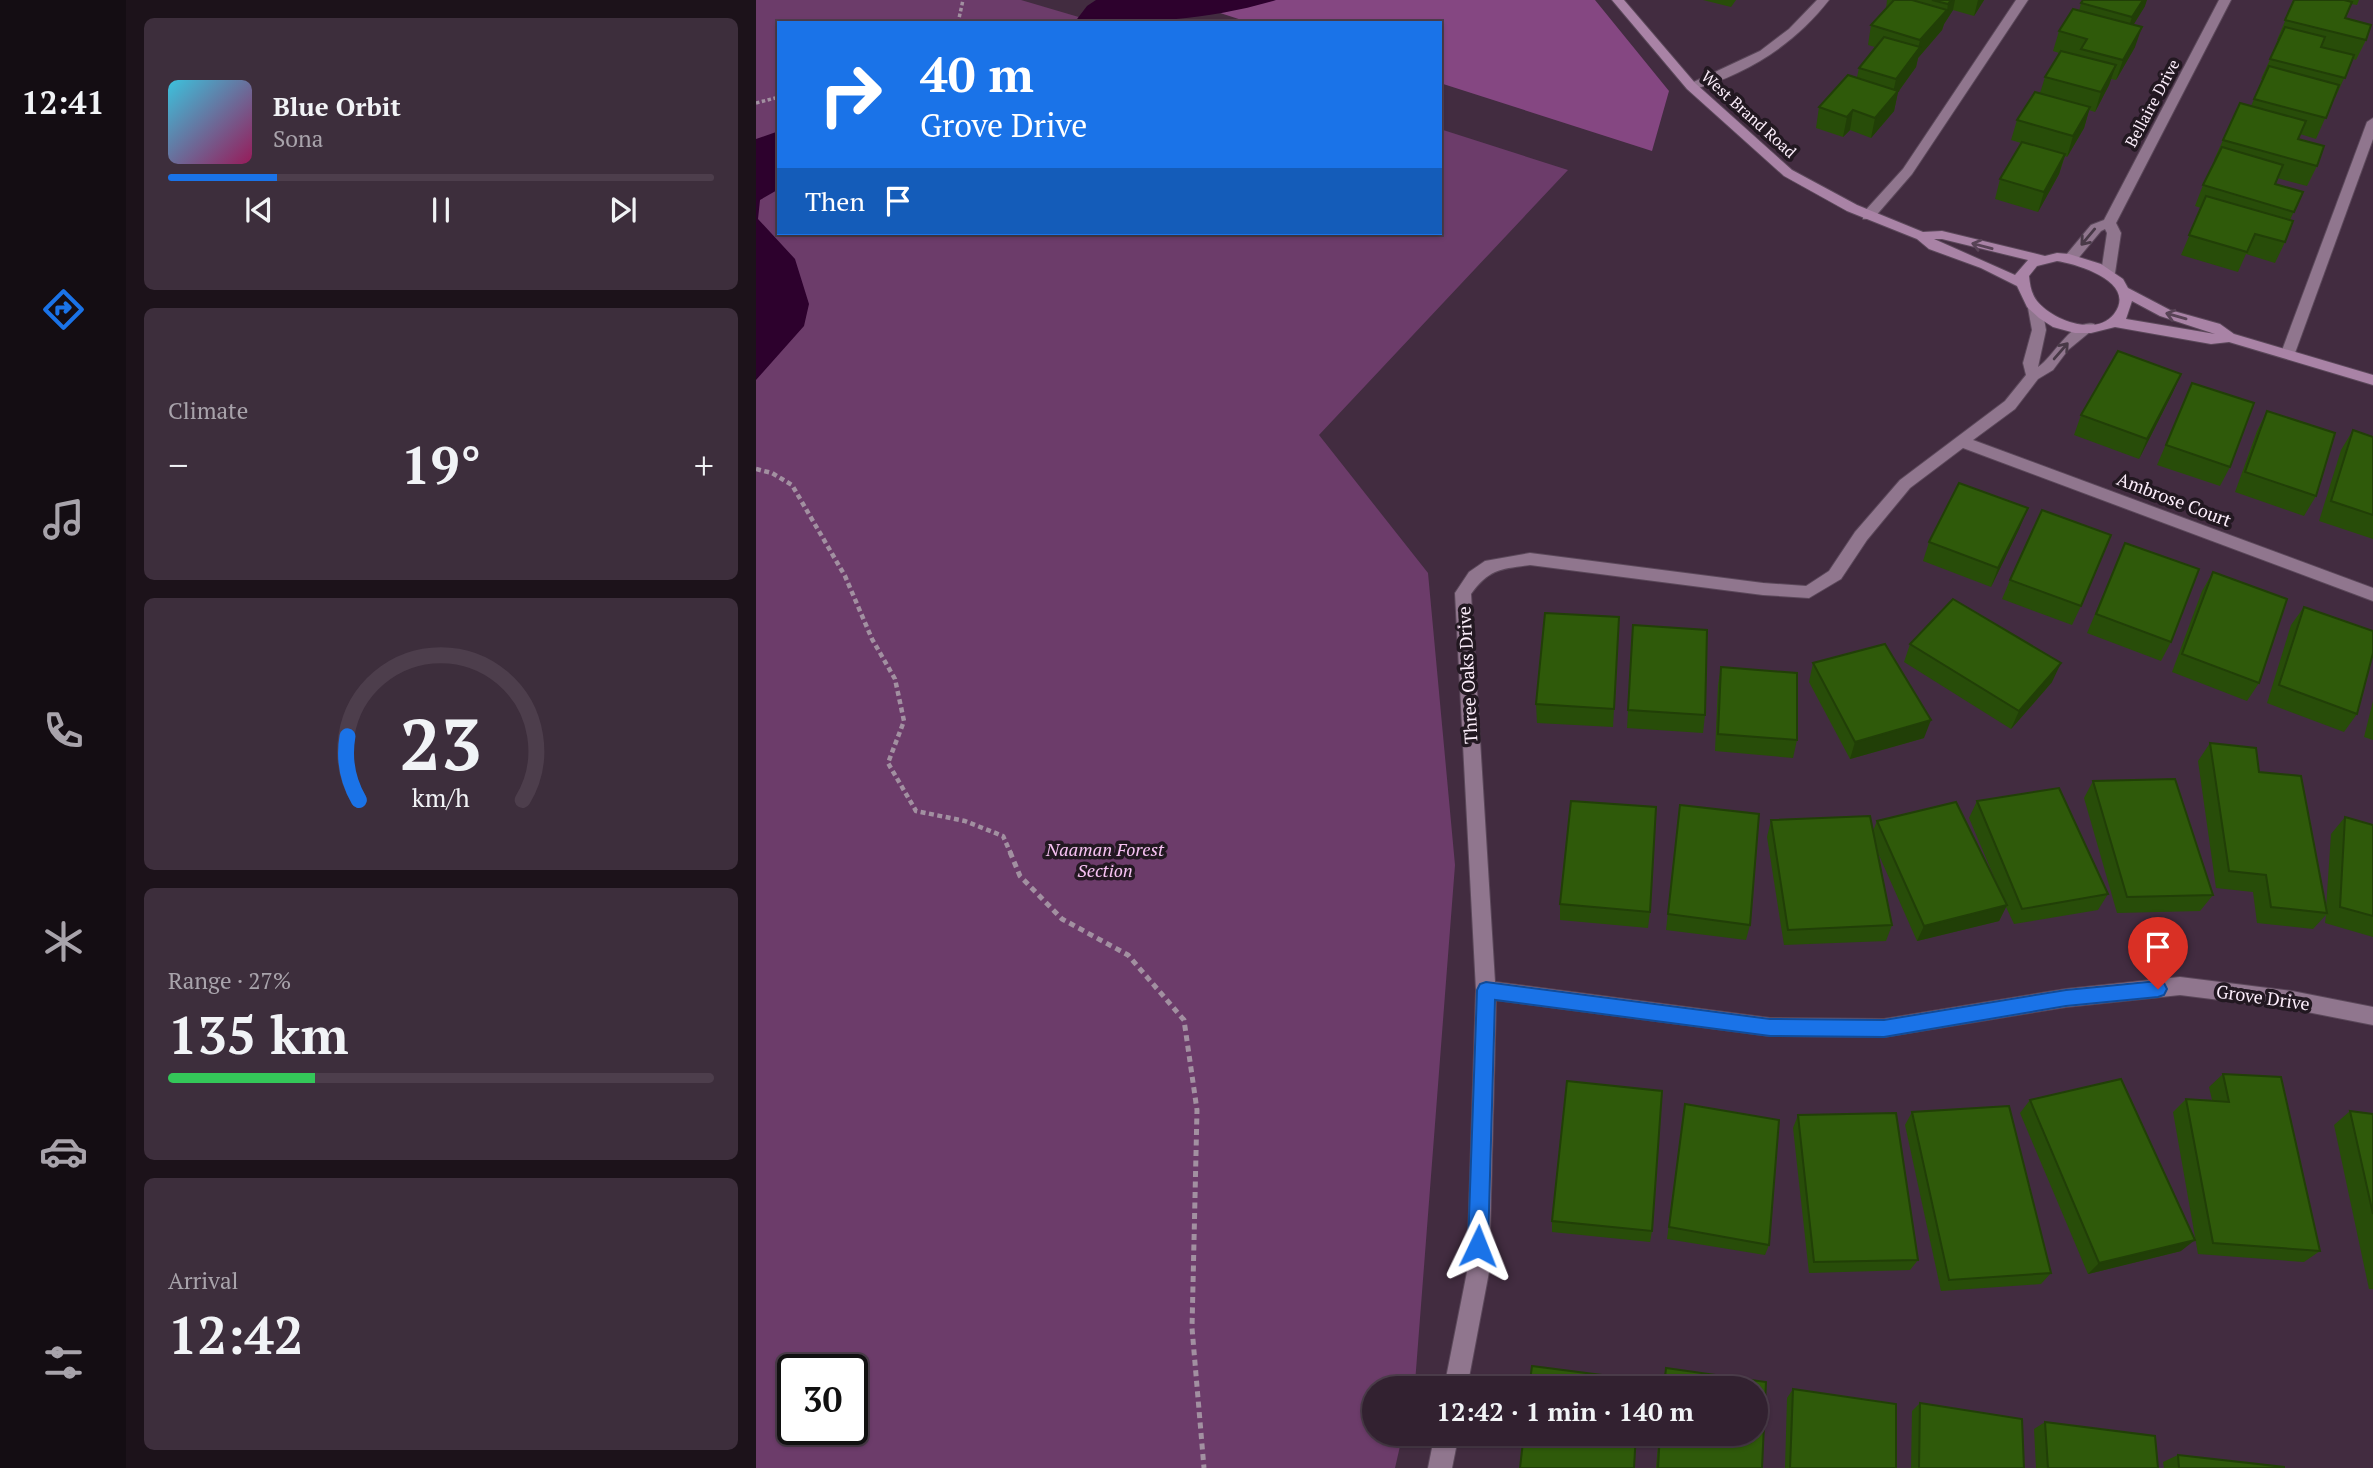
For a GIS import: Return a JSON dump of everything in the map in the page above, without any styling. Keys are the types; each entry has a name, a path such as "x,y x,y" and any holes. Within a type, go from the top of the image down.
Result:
{"street":[{"name":"West Brand Road","path":"1618,0 1691,86 1788,173 1868,216 1922,236 1934,246 1986,265 2021,283"},
{"path":"1691,86 1730,73 1762,57 1796,32 1823,0"},
{"path":"1868,216 1908,171 2022,0"},
{"name":"Bellaire Drive","path":"2071,258 2096,228 2109,223 2225,0"},
{"path":"2288,353 2373,122"},
{"name":"Bellaire Drive","path":"2108,273 2114,233 2109,223"},
{"name":"West Brand Road","path":"1922,236 1942,235 2042,259"},
{"path":"2229,337 2211,339 2115,322 2089,327 2058,323 2035,309 2021,283 2026,268 2042,259 2071,258 2086,262 2108,273 2124,291 2165,313 2215,327 2229,337 2373,380"},
{"path":"2115,322 2125,309 2124,291"},
{"path":"2033,376 2031,363 2039,330 2035,309"},
{"name":"Three Oaks Drive","path":"1457,1376 1478,1272 1486,990 1464,593 1475,576 1491,565 1530,559 1763,589 1809,592 1835,575 1861,536 1905,484 2010,404 2033,376 2048,367 2063,347 2089,327"},
{"name":"Ambrose Court","path":"1962,442 2373,595"},
{"name":"Grove Drive","path":"1486,990 1770,1027 1884,1028 2066,998 2180,986 2292,1000 2373,1016"},
{"path":"1440,1468 1444,1446"}],"path":[{"path":"958,21 963,0"},
{"path":"756,103 777,98"},
{"path":"756,469 772,473 792,485 845,576 872,639 895,679 904,721 888,763 916,811 965,821 1003,836 1020,876 1062,919 1128,955 1184,1020 1197,1110 1192,1328 1204,1468"}],"green space":[{"name":"Naaman Forest Section","path":"756,0 1021,0 1092,21 777,21 777,235 1442,235 1442,130 1568,170 1319,435 1428,573 1455,865 1416,1376 1362,1376 1362,1446 1400,1446 1395,1468 756,1468"}],"shaded area":[{"path":"1096,0 1276,0 1226,12 1176,19 1076,21 1087,6"},
{"path":"1180,0 1595,0 1669,91 1652,151 1442,84 1442,21 1245,21"},
{"path":"777,132 777,190 760,200 758,219 795,259 809,304 804,326 756,380 756,139"}],"building":[{"path":"1894,0 1912,0 1947,10 1920,40 1871,25"},
{"path":"1932,0 1951,0 1948,4"},
{"path":"2083,0 2143,0 2132,17 2081,3"},
{"path":"2294,0 2352,2 2345,18 2371,25 2366,40 2285,20"},
{"path":"2073,9 2142,27 2123,60 2081,49 2087,39 2059,31"},
{"path":"2285,27 2325,37 2321,47 2354,55 2345,78 2270,59"},
{"path":"1884,37 1920,47 1896,79 1859,68"},
{"path":"2061,51 2116,65 2101,92 2045,77"},
{"path":"2269,66 2339,85 2326,118 2254,99"},
{"path":"1848,75 1898,91 1875,118 1853,110 1847,117 1819,107"},
{"path":"2035,92 2090,107 2073,136 2017,120"},
{"path":"2240,103 2306,121 2298,139 2324,146 2317,166 2223,140"},
{"path":"2022,142 2065,154 2044,192 2000,179"},
{"path":"2222,147 2283,165 2275,184 2303,192 2294,212 2203,185"},
{"path":"2206,196 2293,221 2285,242 2255,234 2247,252 2189,235"},
{"path":"2118,351 2181,374 2147,439 2081,415"},
{"path":"2192,383 2254,403 2230,467 2166,445"},
{"path":"2267,411 2335,433 2316,496 2245,472"},
{"path":"2353,430 2373,437 2373,515 2331,501"},
{"path":"1959,483 2028,508 1998,568 1929,542"},
{"path":"2042,510 2111,535 2081,606 2010,580"},
{"path":"2125,543 2199,569 2171,642 2096,614"},
{"path":"2213,572 2287,599 2259,683 2182,654"},
{"path":"1953,599 2061,663 2019,711 1910,644"},
{"path":"2304,607 2373,631 2373,653 2357,714 2279,685"},
{"path":"1545,613 1619,617 1614,709 1536,704"},
{"path":"1633,625 1707,630 1705,715 1628,710"},
{"path":"1885,644 1931,720 1855,742 1813,663"},
{"path":"1721,667 1797,673 1797,740 1718,734"},
{"path":"2210,743 2256,748 2259,772 2301,776 2327,913 2271,907 2266,875 2229,871"},
{"path":"2175,779 2213,895 2127,897 2093,781"},
{"path":"2059,788 2108,894 2022,909 1977,801"},
{"path":"1571,801 1656,807 1650,912 1560,904"},
{"path":"1956,802 2007,905 1924,926 1877,821"},
{"path":"1680,805 1759,814 1750,925 1668,914"},
{"path":"1870,816 1892,925 1788,930 1771,820"},
{"path":"2345,817 2373,825 2373,916 2340,907"},
{"path":"2223,1074 2281,1077 2320,1251 2213,1243 2186,1099 2229,1102"},
{"path":"2121,1079 2195,1240 2099,1263 2030,1100"},
{"path":"1567,1081 1662,1091 1652,1231 1552,1221"},
{"path":"1685,1104 1779,1120 1769,1245 1669,1227"},
{"path":"2009,1106 2051,1273 1949,1280 1912,1112"},
{"path":"2350,1111 2373,1114 2373,1214"},
{"path":"1896,1113 1918,1260 1814,1262 1798,1115"},
{"path":"1532,1366 1609,1376 1531,1376"},
{"path":"1666,1368 1723,1376 1665,1376"},
{"path":"1793,1389 1896,1404 1896,1468 1790,1468"},
{"path":"1920,1403 2022,1419 2024,1468 1919,1468"},
{"path":"2045,1422 2155,1436 2158,1468 2048,1468"},
{"path":"1523,1446 1635,1446 1634,1468 1520,1468"},
{"path":"1659,1446 1763,1446 1762,1468 1658,1468"},
{"path":"2178,1455 2284,1467 2284,1468 2179,1468"}],"route":[{"path":"1478,1246 1486,990 1770,1027 1884,1028 2066,998 2158,989"}]}
